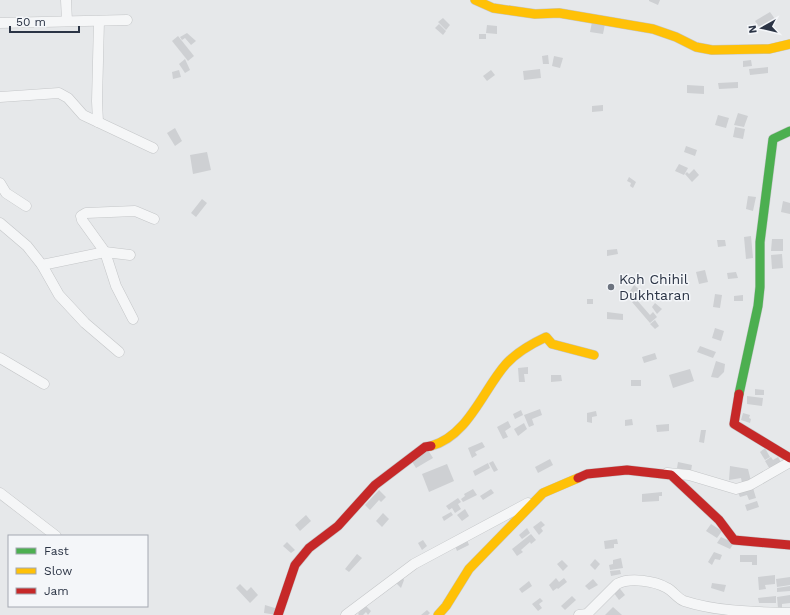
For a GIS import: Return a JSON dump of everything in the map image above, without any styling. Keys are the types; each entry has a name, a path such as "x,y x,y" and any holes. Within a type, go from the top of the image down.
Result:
{"street":[{"path":"66,0 67,21"},
{"path":"475,0 493,8 535,14 559,13 653,29 676,37 696,47 712,50 762,50 790,44"},
{"path":"0,23 127,20"},
{"path":"98,122 97,101 99,21"},
{"path":"0,97 59,93 68,98 83,115 153,148"},
{"path":"790,131 773,139 760,242 758,306 744,367 734,424 790,458"},
{"path":"0,183 6,193 26,206"},
{"path":"133,319 116,286 105,252 82,220 82,216 86,213 135,212 154,219"},
{"path":"2,228 27,246 42,265 59,295 85,324 119,352"},
{"path":"42,265 105,252 130,255"},
{"path":"278,615 295,565 309,548 338,526 375,485 393,470 425,447 437,444 460,428 506,364 527,346 546,337 552,344 594,355"},
{"path":"0,358 44,384"},
{"path":"346,615 414,564 496,521 543,493 587,474 627,470 659,474 689,474 736,489 750,485 790,462"},
{"path":"659,474 671,476 683,485 719,520 734,540 790,545"},
{"path":"0,493 55,535"},
{"path":"438,615 446,606 469,569 543,493"},
{"path":"579,615 587,614 621,581 637,580 668,588 683,600 728,611 790,613"}],"building":[{"path":"649,0 660,0 658,5"},
{"path":"770,12 775,19 760,28 755,21"},
{"path":"443,18 450,25 446,30 438,22"},
{"path":"592,22 605,24 603,34 590,32"},
{"path":"439,24 446,31 443,35 435,28"},
{"path":"487,25 497,26 497,34 486,33"},
{"path":"187,33 196,41 191,45 185,38 182,40 180,37"},
{"path":"479,34 486,34 486,39 479,39"},
{"path":"178,36 194,56 188,61 172,41"},
{"path":"548,55 549,64 543,64 542,56"},
{"path":"554,56 563,58 560,68 552,66"},
{"path":"185,59 190,70 185,73 179,64"},
{"path":"751,60 752,66 743,67 743,61"},
{"path":"768,67 768,73 750,75 749,69"},
{"path":"540,69 541,78 524,80 523,71"},
{"path":"179,70 181,77 173,79 172,72"},
{"path":"491,70 495,75 487,81 483,76"},
{"path":"738,82 738,88 719,89 718,83"},
{"path":"687,85 704,86 704,94 687,93"},
{"path":"603,105 603,111 592,112 592,106"},
{"path":"738,113 748,116 744,127 734,125"},
{"path":"718,115 729,118 726,128 715,125"},
{"path":"735,127 745,129 743,139 733,137"},
{"path":"175,128 182,141 175,146 167,133"},
{"path":"686,146 697,150 695,156 684,152"},
{"path":"207,152 211,170 193,174 190,155"},
{"path":"679,164 688,168 684,175 675,171"},
{"path":"694,169 699,175 692,182 685,174 687,172 689,174"},
{"path":"629,177 636,182 633,188 630,186 631,183 627,181"},
{"path":"748,196 756,197 753,211 746,209"},
{"path":"202,199 207,203 196,217 191,213"},
{"path":"783,201 790,203 790,214 781,212"},
{"path":"751,236 753,258 746,259 744,237"},
{"path":"772,239 783,239 783,251 771,251"},
{"path":"717,240 725,240 726,246 718,247"},
{"path":"617,249 618,254 607,256 607,250"},
{"path":"782,254 783,268 772,269 771,255"},
{"path":"705,270 708,282 699,284 696,272"},
{"path":"736,272 738,278 728,279 727,273"},
{"path":"634,285 640,290 632,301 626,297"},
{"path":"715,294 722,295 720,308 713,307"},
{"path":"743,295 743,301 734,301 734,296"},
{"path":"587,299 593,299 593,304 587,304"},
{"path":"636,299 650,315 653,312 657,317 650,323 632,302"},
{"path":"655,303 662,309 657,314 652,307"},
{"path":"607,312 623,314 623,320 607,319"},
{"path":"655,320 659,326 655,329 650,324"},
{"path":"715,328 724,331 721,341 712,338"},
{"path":"700,346 716,352 713,358 697,352"},
{"path":"655,353 657,359 644,363 642,357"},
{"path":"716,361 725,364 724,372 718,378 711,377"},
{"path":"528,367 528,374 524,374 525,382 519,382 518,368"},
{"path":"690,369 694,381 673,388 669,375"},
{"path":"551,375 561,375 562,381 551,382"},
{"path":"631,380 641,380 641,386 631,386"},
{"path":"755,389 764,390 764,395 755,395"},
{"path":"747,396 763,398 762,406 747,404"},
{"path":"540,409 542,415 532,419 534,425 529,427 524,415"},
{"path":"521,410 523,415 515,419 513,414"},
{"path":"596,411 597,416 592,417 592,423 587,422 587,413"},
{"path":"743,413 750,415 750,423 741,420"},
{"path":"632,419 633,425 625,426 625,420"},
{"path":"508,421 511,427 505,431 508,437 503,439 497,427"},
{"path":"524,423 527,429 518,436 514,429"},
{"path":"669,424 669,431 657,432 656,425"},
{"path":"701,430 706,430 704,443 699,442"},
{"path":"482,442 485,447 475,452 477,455 472,458 468,448"},
{"path":"765,448 770,457 765,460 760,452"},
{"path":"428,450 433,458 416,468 411,460"},
{"path":"771,457 773,460 778,457 782,464 771,471 765,461"},
{"path":"550,459 553,465 538,473 535,467"},
{"path":"493,461 498,470 494,472 489,463"},
{"path":"678,462 692,465 691,471 677,468"},
{"path":"488,463 490,468 475,476 473,471"},
{"path":"447,464 454,481 429,492 422,474"},
{"path":"730,466 748,469 751,481 742,483 741,478 729,480"},
{"path":"753,488 756,498 749,500 747,495 740,497 738,493"},
{"path":"473,489 477,495 463,502 461,499 465,496 464,494"},
{"path":"491,489 494,493 483,500 480,496"},
{"path":"379,490 386,497 381,502 379,500 370,510 365,505"},
{"path":"662,492 662,496 659,496 659,501 642,502 642,494"},
{"path":"458,498 461,502 458,504 461,509 455,513 452,508 449,510 446,506"},
{"path":"757,501 759,507 747,511 745,505"},
{"path":"465,509 469,516 462,521 457,515"},
{"path":"451,512 453,515 444,521 442,517"},
{"path":"383,513 389,519 382,527 376,521"},
{"path":"306,515 311,521 300,531 295,525"},
{"path":"541,521 545,525 541,528 543,531 539,535 533,527"},
{"path":"711,524 722,531 717,538 706,531"},
{"path":"527,528 530,533 522,539 519,535"},
{"path":"531,534 536,540 531,544 530,542 521,550 523,552 517,556 512,549"},
{"path":"721,537 734,543 730,549 717,543"},
{"path":"617,539 618,544 614,544 614,548 605,549 604,541"},
{"path":"423,540 427,546 422,550 418,543"},
{"path":"467,540 469,545 457,551 455,546"},
{"path":"287,542 295,550 291,553 283,546"},
{"path":"714,552 722,555 720,560 715,559 712,565 708,562"},
{"path":"357,554 362,558 349,572 345,569"},
{"path":"740,555 757,555 757,565 752,565 752,562 740,562"},
{"path":"621,558 623,568 610,570 609,565 613,564 613,560"},
{"path":"595,559 600,564 595,570 590,565"},
{"path":"562,560 568,566 563,571 557,564"},
{"path":"620,570 621,574 611,576 610,571"},
{"path":"775,575 775,584 765,585 766,589 759,590 758,577"},
{"path":"402,577 404,580 401,588 396,583"},
{"path":"790,577 790,585 777,587 776,579"},
{"path":"556,578 559,582 564,578 567,582 553,591 549,585"},
{"path":"593,579 598,585 589,590 585,586"},
{"path":"529,581 532,586 522,593 519,589"},
{"path":"712,583 726,585 724,592 711,588"},
{"path":"240,584 247,591 251,587 258,595 250,603 236,588"},
{"path":"617,585 625,595 619,600 611,589"},
{"path":"790,586 790,591 777,592 777,588"},
{"path":"790,595 790,603 782,604 782,608 778,608 777,597"},
{"path":"572,596 576,600 565,610 561,606"},
{"path":"776,596 776,603 759,603 758,598"},
{"path":"540,598 543,601 539,604 542,608 538,611 532,604"},
{"path":"265,605 278,609 277,615 264,613"},
{"path":"365,605 371,611 368,615 366,612 363,615 359,615 358,614"},
{"path":"613,607 622,615 605,615"},
{"path":"427,610 430,613 428,615 421,615"}],"traffic: fast":[{"path":"739,394 758,306 760,287 760,242 773,139 790,131"}],"traffic: slow":[{"path":"475,0 493,8 535,14 559,13 653,29 676,37 696,47 712,50 769,49 790,44"},
{"path":"431,446 444,441 455,433 474,411 506,364 535,342 546,337 552,344 594,355"},
{"path":"438,615 446,606 469,569 543,493 578,478"}],"traffic: jam":[{"path":"739,394 734,424 790,458"},
{"path":"278,615 295,565 309,548 338,526 375,485 425,447 431,446"},
{"path":"578,478 587,474 627,470 671,475 719,520 734,540 790,545"}],"place":[{"name":"Koh Chihil Dukhtaran","path":"611,287"}]}
